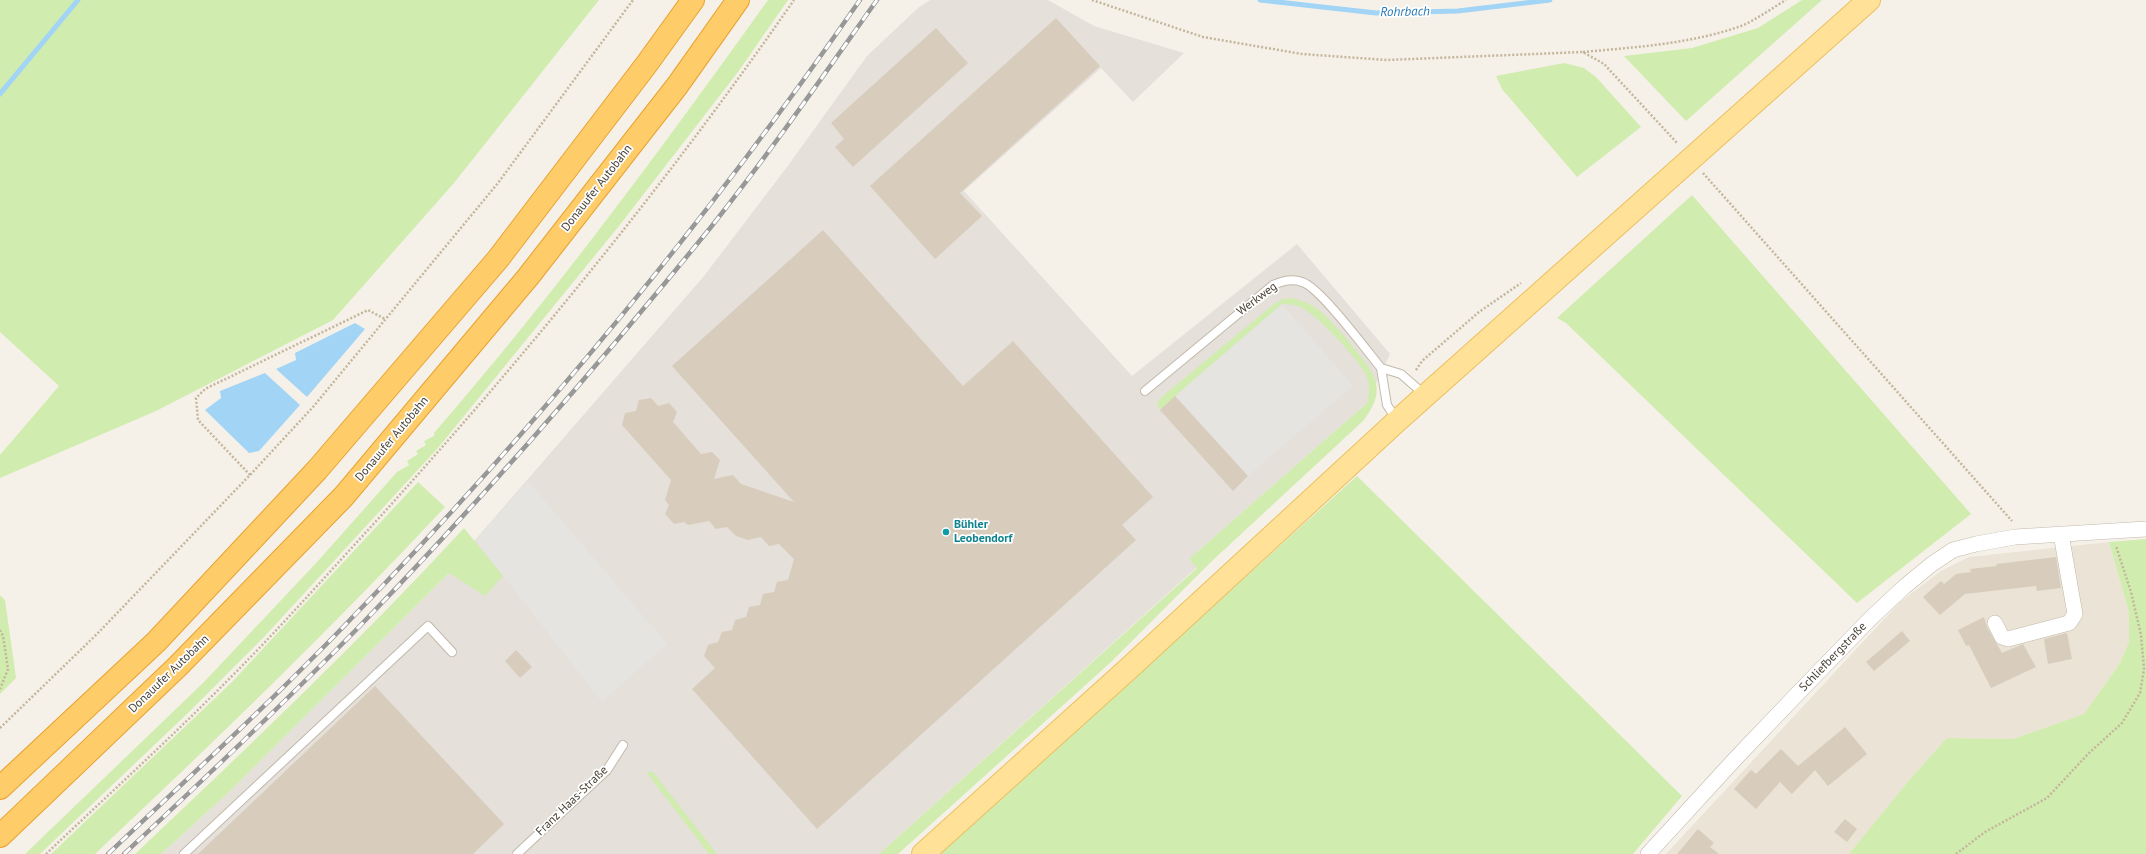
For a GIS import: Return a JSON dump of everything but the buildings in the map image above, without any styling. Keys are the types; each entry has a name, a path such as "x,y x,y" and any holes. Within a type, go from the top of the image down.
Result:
{"highway":[{"path":"0,788 156,642 317,470 498,259 646,65 693,0"},
{"name":"Donauufer Autobahn","path":"0,836 178,666 344,496 528,277 677,86 738,0"}],"main road":[{"path":"923,854 1127,670 1425,395 1692,160 1869,0"}],"street":[{"name":"Schliefbergstraße","path":"1648,854 1741,752 1904,587 1932,564 1953,550 2015,537 2146,529"},
{"path":"1995,623 2002,637 2008,639 2069,623 2075,614 2062,534"}],"lane":[{"name":"Werkweg","path":"1145,391 1272,285 1292,280 1307,284 1318,292 1381,368"},
{"path":"1397,421 1387,405 1381,368 1401,374 1425,395"},
{"path":"184,854 428,626 452,652"},
{"name":"Franz Haas-Straße","path":"517,854 607,770 623,745"}],"path":[{"path":"0,728 97,634 250,475 313,407 498,183 633,0"},
{"path":"46,854 231,678 419,474 506,374 608,250 690,144 794,0"},
{"path":"1092,0 1203,37 1302,54 1387,60 1583,52 1661,45 1702,38 1742,25 1786,0"},
{"path":"1583,52 1604,64 1692,160 1771,251 2012,520 2015,537"},
{"path":"250,475 198,420 196,398 205,389 368,310 385,319"},
{"path":"1956,854 1985,832 2047,798 2088,754 2122,723 2140,693 2144,669 2141,635 2131,592 2112,532"},
{"path":"0,630 3,636 8,669 0,689"}],"shaded area":[{"path":"930,0 1048,0 1094,26 1184,53 1133,102 1101,68 964,191 1132,376 1297,244 1390,354 1367,403 1189,559 1197,567 879,854 161,854 229,792 449,573 475,540 704,276 787,167 867,56 919,7"},
{"path":"1282,304 1353,386 1248,476 1175,396"},
{"path":"528,481 667,644 602,702 475,540"},
{"path":"2109,542 2129,612 2129,642 2120,663 2084,714 2013,739 1947,738 1910,779 1849,854 1666,854 1900,602 1941,571 1969,557"}],"green space":[{"path":"0,0 599,0 454,183 333,320 156,411 0,478 0,455 59,386 0,332"},
{"path":"768,0 788,0 738,72 619,226 438,448 264,637 189,712 40,854 25,854 204,682 318,561 397,472 409,465 407,461 418,454 416,451 426,445 424,441 434,436 434,433 522,328 606,220 688,111"},
{"path":"1802,0 1822,0 1686,121 1624,56 1692,48 1758,28"},
{"path":"1564,63 1584,68 1596,77 1641,127 1577,177 1502,89 1496,76"},
{"path":"1692,195 1971,514 1857,603 1566,323 1557,318"},
{"path":"1292,298 1314,306 1320,311 1360,355 1373,375 1377,388 1376,398 1372,408 1363,421 1212,561 1111,662 898,854 879,854 1197,568 1189,559 1367,403 1369,388 1367,377 1361,366 1345,347 1307,311 1296,305 1282,304 1161,409 1157,406 1158,401 1164,395 1274,304 1283,299"},
{"path":"1357,476 1682,796 1633,854 939,854"},
{"path":"418,482 445,507 317,640 185,769 95,854 51,854 232,682"},
{"path":"464,528 503,576 485,596 449,573 229,792 161,854 135,854 261,734 343,653"},
{"path":"2146,539 2146,854 1849,854 1910,779 1947,738 2013,739 2084,714 2120,663 2129,642 2129,612 2109,542"},
{"path":"0,595 5,600 16,678 0,694"},
{"path":"646,772 653,772 717,854 709,854"}],"water":[{"path":"355,323 365,329 307,397 276,369 296,360 295,353"},
{"path":"265,373 300,405 259,451 249,453 205,410 221,398 220,391"}],"waterway":[{"path":"0,94 78,0"},
{"name":"Rohrbach","path":"1260,0 1376,13 1458,11 1550,0"}],"railway":[{"path":"108,854 229,740 318,653 485,475 616,322 680,243 742,163 860,0"},
{"path":"124,854 241,744 355,631 402,582 538,433 625,331 733,199 877,0"}],"place":[{"name":"Bühler Leobendorf","path":"946,532"}]}
